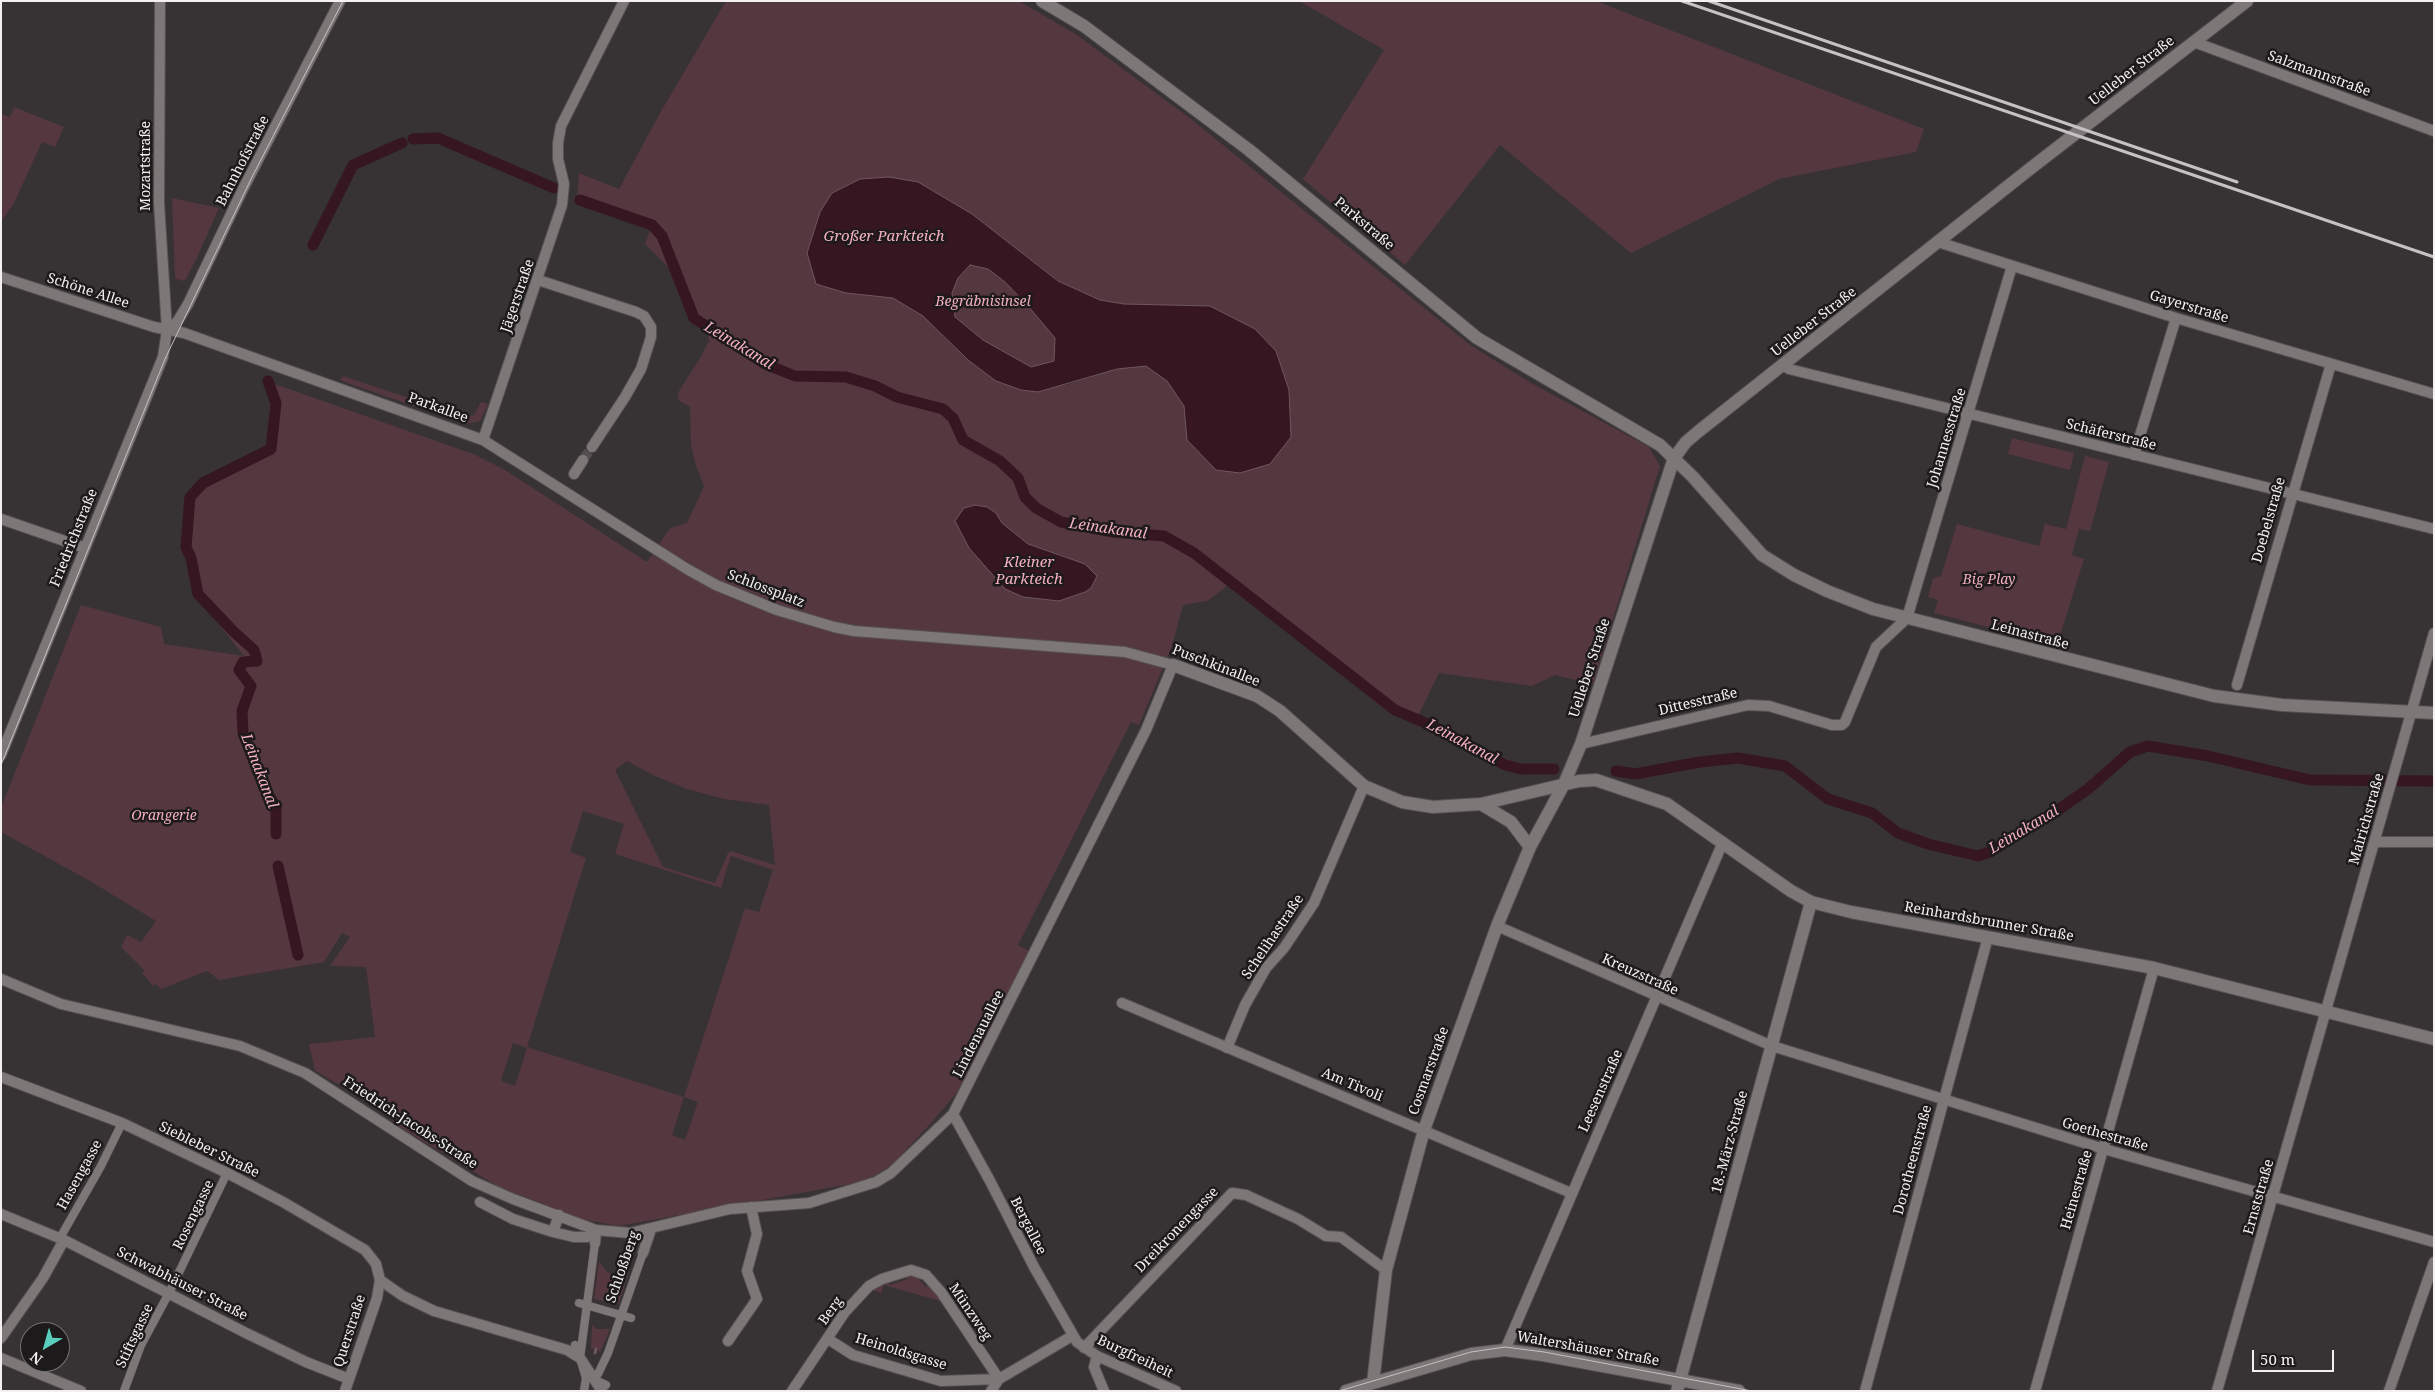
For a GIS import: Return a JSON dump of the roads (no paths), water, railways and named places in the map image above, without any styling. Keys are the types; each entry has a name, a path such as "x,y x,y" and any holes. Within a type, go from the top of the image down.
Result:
{"street":[{"name":"Mozartstraße","path":"160,1 159,203 167,330"},
{"name":"Bahnhofstraße","path":"167,330 177,322 188,304 242,190 340,1"},
{"name":"Jägerstraße","path":"483,440 538,280 564,192 558,159 558,144 564,119 624,1"},
{"name":"Parkstraße","path":"1042,1 1084,26 1242,144 1477,338 1648,437 1674,458"},
{"name":"Uelleber Straße","path":"1564,784 1581,744 1674,458 1686,442 2246,1"},
{"name":"Salzmannstraße","path":"2194,42 2434,131"},
{"name":"Gayerstraße","path":"1938,242 2176,318 2434,394"},
{"name":"Johannesstraße","path":"1907,618 2012,266"},
{"name":"Schöne Allee","path":"1,277 167,330"},
{"path":"538,280 636,312 644,316 652,327 651,337 641,369 592,447"},
{"path":"2134,455 2176,318"},
{"name":"Parkallee","path":"167,330 189,335 483,440 676,562"},
{"name":"Friedrichstraße","path":"1,755 162,357 167,330"},
{"name":"Doebelstraße","path":"2237,686 2330,364"},
{"name":"Schäferstraße","path":"1783,365 1789,369 2291,495 2434,528"},
{"name":"Leinastraße","path":"1674,458 1744,536 1774,564 1827,592 1852,602 1907,618 2214,696 2282,705 2434,713"},
{"path":"574,474 583,460"},
{"path":"1,519 85,548"},
{"name":"Schlossplatz","path":"676,562 716,585 756,602 813,621 851,630"},
{"name":"Dittesstraße","path":"1581,744 1748,705 1769,706 1832,725 1842,725 1845,722 1876,647 1907,618"},
{"name":"Puschkinallee","path":"851,630 1125,652 1173,665 1248,691 1280,711 1364,786 1388,798 1420,805 1481,804 1564,784"},
{"name":"Mairichstraße","path":"2326,1012 2434,633"},
{"name":"Lindenauallee","path":"651,1229 718,1212 751,1207 779,1207 809,1203 876,1182 904,1161 953,1114 1146,730 1173,665"},
{"name":"Reinhardsbrunner Straße","path":"1564,784 1596,780 1640,793 1667,804 1791,892 1811,902 1852,912 2154,968 2434,1039"},
{"name":"Cosmarstraße","path":"1373,1383 1386,1270 1424,1130 1497,926 1530,847 1564,784"},
{"name":"Schelihastraße","path":"1227,1048 1245,1005 1266,968 1284,948 1314,903 1364,786"},
{"path":"1481,804 1512,822 1530,847"},
{"name":"Leesenstraße","path":"1504,1350 1723,842"},
{"path":"2376,842 2434,842"},
{"name":"18.-März-Straße","path":"1679,1386 1811,902"},
{"name":"Kreuzstraße","path":"1497,926 1772,1046"},
{"name":"Dorotheenstraße","path":"1865,1391 1988,937"},
{"name":"Heinestraße","path":"2035,1391 2154,968"},
{"name":"Friedrich-Jacobs-Straße","path":"1,979 61,1004 240,1046 305,1073 472,1181 596,1230 621,1234 651,1229"},
{"name":"Am Tivoli","path":"1122,1004 1571,1193"},
{"name":"Ernststraße","path":"2217,1391 2326,1012"},
{"name":"Goethestraße","path":"1772,1046 2104,1149 2434,1242"},
{"name":"Siebleber Straße","path":"1,1077 122,1123 227,1173 352,1241 371,1256 376,1264 380,1280"},
{"name":"Bergallee","path":"953,1114 1072,1336 1084,1348"},
{"name":"Hasengasse","path":"62,1239 122,1123"},
{"name":"Rosengasse","path":"169,1293 227,1173"},
{"name":"Dreikronengasse","path":"1084,1348 1232,1193 1246,1195 1298,1219 1326,1236 1341,1237 1386,1270"},
{"name":"Friedrich-Jacobs-Straße","path":"480,1202 513,1219 553,1232 574,1237 587,1237 596,1230"},
{"path":"728,1341 757,1299 747,1271 757,1234 751,1207"},
{"name":"Schwabhäuser Straße","path":"1,1214 62,1239 306,1362 349,1379"},
{"path":"553,1232 558,1215"},
{"name":"Schloßberg","path":"584,1391 593,1377 621,1315 651,1229"},
{"name":"Schloßberg","path":"578,1352 588,1306 596,1230"},
{"path":"1,1338 43,1278 62,1239"},
{"path":"2389,1391 2434,1262"},
{"name":"Berg","path":"792,1391 845,1312 869,1286 882,1279 911,1270"},
{"name":"Münzweg","path":"911,1270 926,1275 941,1292 999,1379"},
{"path":"380,1280 403,1296 434,1311 578,1352 593,1377 604,1388"},
{"name":"Querstraße","path":"345,1391 376,1298 380,1280"},
{"name":"Stiftsgasse","path":"124,1391 141,1345 169,1293"},
{"name":"Schloßberg","path":"579,1303 631,1318"},
{"path":"991,1391 999,1379 1072,1336"},
{"name":"Heinoldsgasse","path":"828,1338 853,1355 941,1381 999,1379"},
{"name":"Burgfreiheit","path":"1084,1348 1097,1356 1176,1391"},
{"name":"Waltershäuser Straße","path":"1350,1390 1471,1354 1504,1350 1543,1355 1679,1386 1739,1391"},
{"path":"1097,1356 1094,1367 1104,1391"},
{"path":"1,1358 81,1391"}],"water":[{"name":"Großer Parkteich","path":"889,177 918,182 972,214 1058,281 1100,300 1124,304 1210,306 1255,329 1276,351 1289,390 1291,437 1270,464 1240,473 1216,470 1187,440 1184,406 1167,381 1146,366 1117,369 1038,392 1021,390 996,381 968,360 923,316 893,298 846,293 816,284 807,253 820,212 832,193 860,179","holes":["970,265 988,269 1005,282 1055,338 1054,361 1031,367 983,340 955,317 952,293 958,278"]},
{"name":"Kleiner Parkteich","path":"975,505 987,507 996,513 1002,523 1028,544 1085,564 1097,576 1091,588 1059,601 1023,597 1005,589 969,548 955,521 964,508"}],"waterway":[{"name":"Leinakanal","path":"413,139 438,138 554,188"},
{"name":"Leinakanal","path":"313,245 353,165 402,143"},
{"name":"Leinakanal","path":"580,200 652,225 662,236 694,318 765,364 795,376 846,377 875,386 897,397 943,409 953,418 963,440 1000,461 1018,478 1025,497 1036,508 1061,522 1113,532 1164,536 1194,553 1395,710 1435,727 1505,765 1521,769 1554,769"},
{"name":"Leinakanal","path":"268,381 276,403 271,449 203,483 190,497 186,547 191,558 198,594 254,650 257,661 243,662 239,670 251,686 242,711 243,733 264,787 276,807 276,834"},
{"name":"Leinakanal","path":"1616,771 1635,774 1700,762 1738,758 1785,766 1828,799 1872,813 1898,833 1928,844 1978,856 1990,852 2061,808 2088,789 2130,752 2148,746 2208,756 2310,780 2434,781"},
{"name":"Leinakanal","path":"278,866 298,955"},
{"path":"595,1353 596,1349"}],"tunnel":[{"path":"583,460 592,447"}],"tram line":[{"path":"1,765 165,359 252,177 343,1"},
{"path":"1339,1391 1471,1352 1505,1347 1544,1352 1752,1391"}],"railway":[{"path":"1682,1 2434,257"},
{"path":"1709,1 2237,182"}],"park label":[{"name":"Begräbnisinsel","path":"983,302"},
{"name":"Big Play","path":"1989,580"},
{"name":"Orangerie","path":"164,816"}]}
